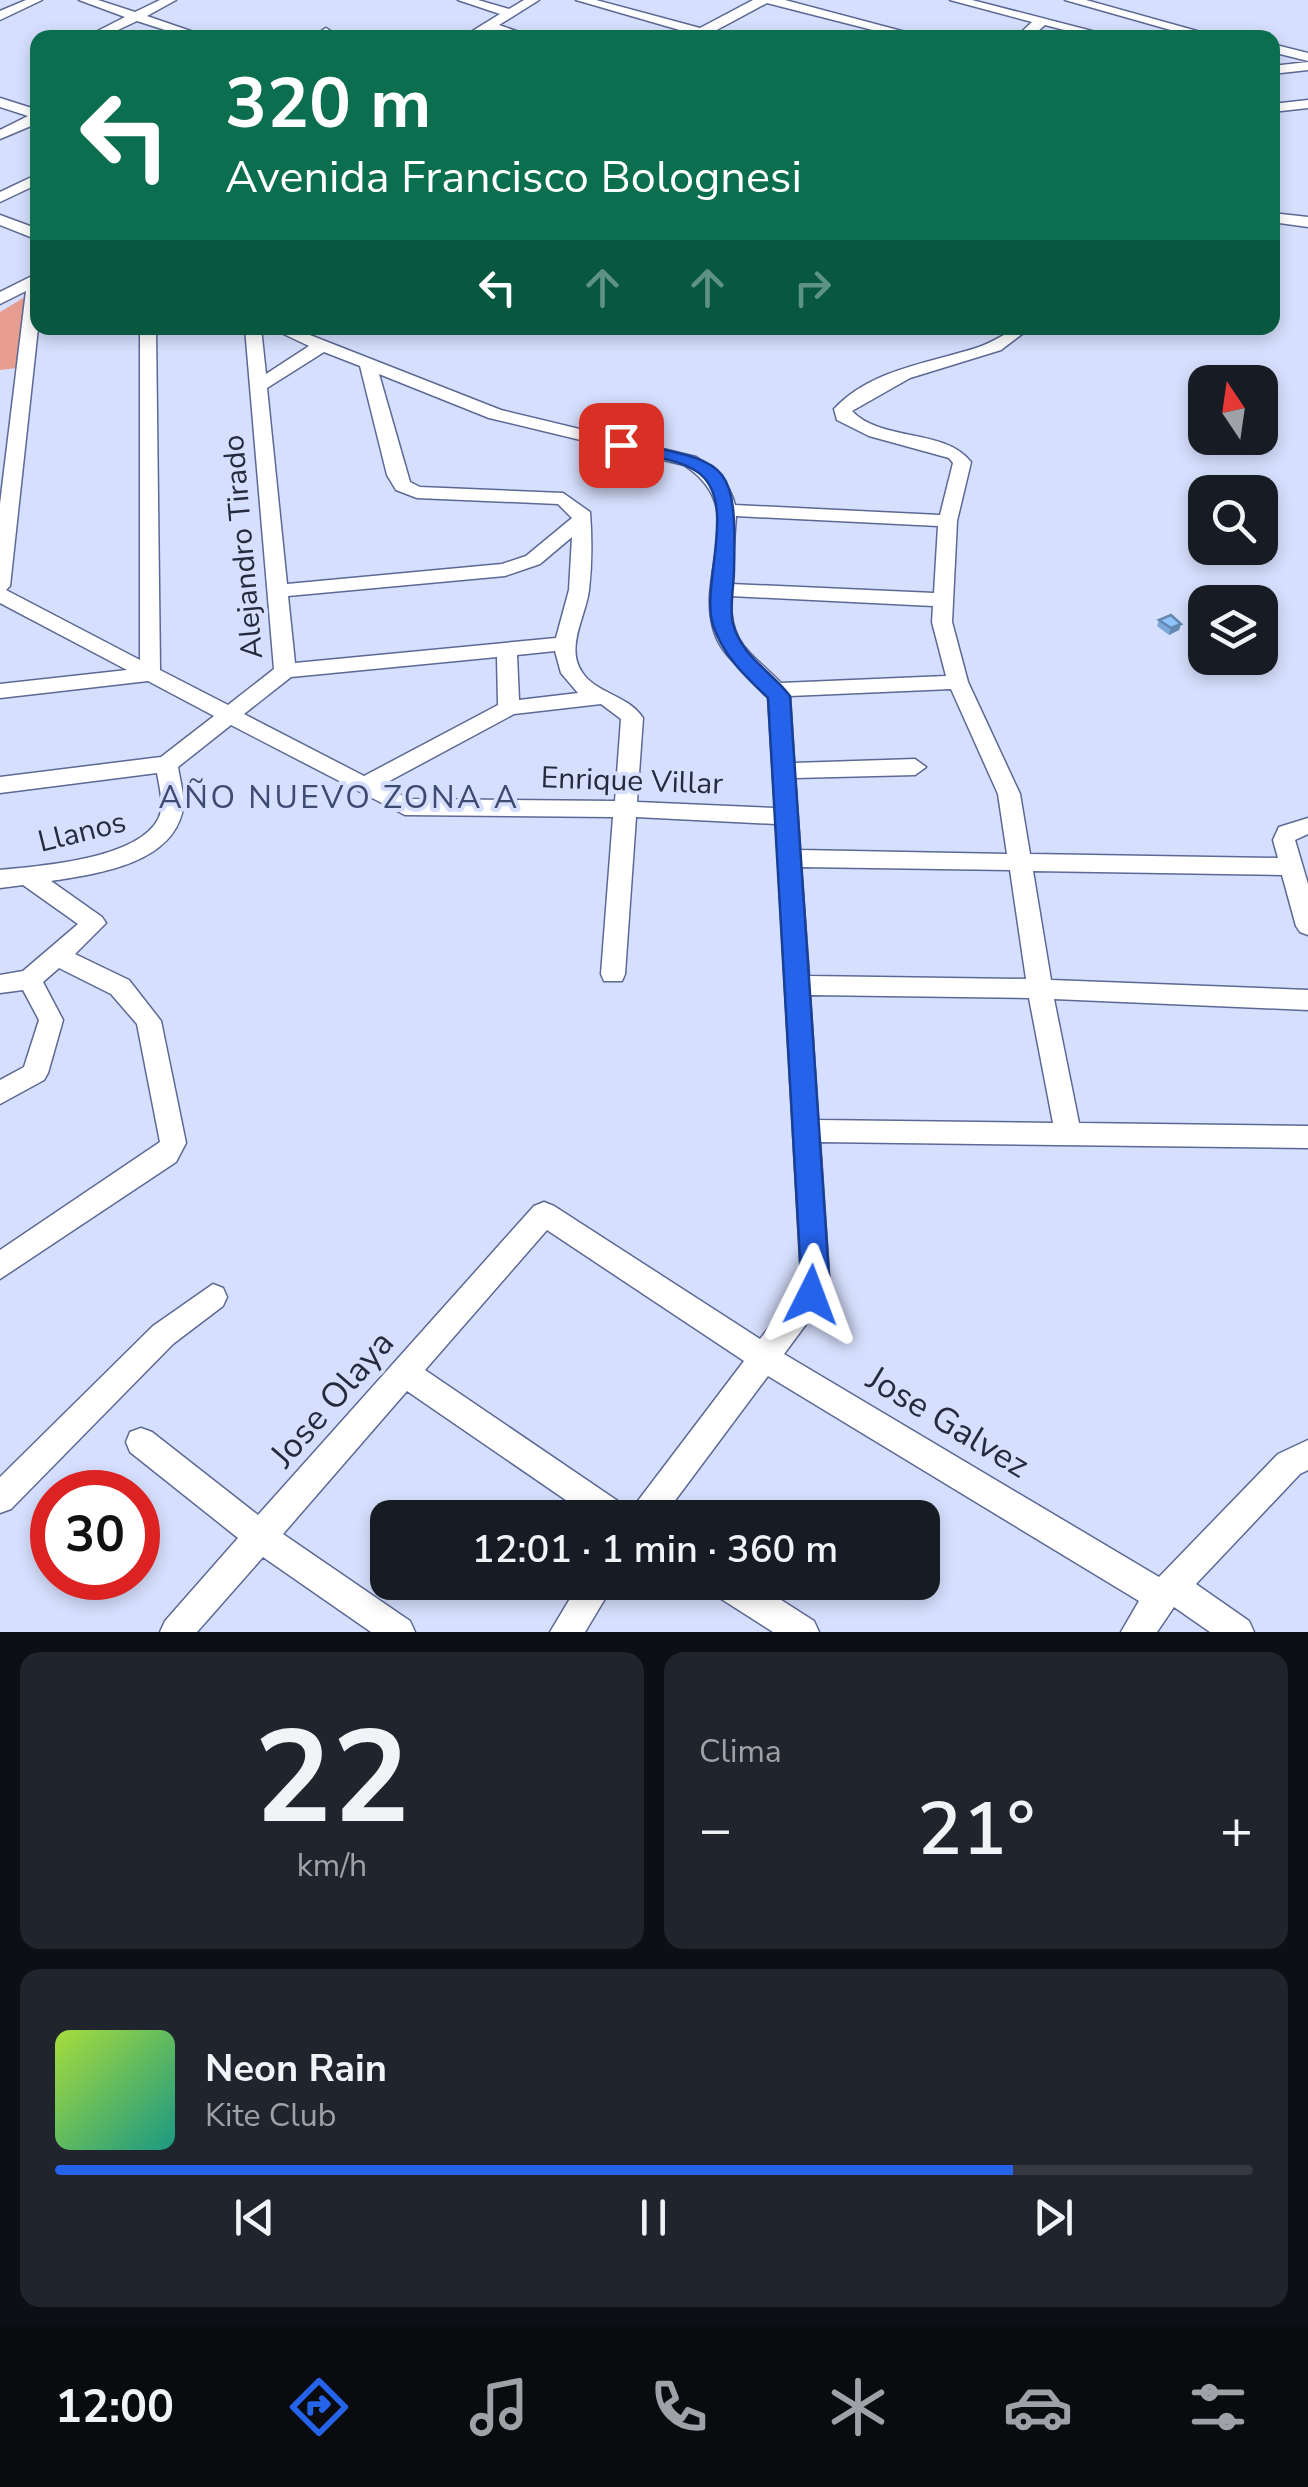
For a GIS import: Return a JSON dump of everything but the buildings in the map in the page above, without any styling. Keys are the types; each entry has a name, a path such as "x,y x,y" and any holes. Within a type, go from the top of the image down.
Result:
{"street":[{"path":"4,11 36,0"},
{"path":"85,0 181,30"},
{"path":"107,30 170,0"},
{"path":"464,0 511,13"},
{"path":"480,30 534,0"},
{"path":"582,0 680,30"},
{"path":"706,30 763,0"},
{"path":"770,0 887,30"},
{"path":"956,0 1081,30"},
{"path":"1072,0 1186,30"},
{"path":"1030,30 1042,20"},
{"path":"487,26 501,30"},
{"path":"1280,50 1308,57"},
{"path":"1280,70 1308,66"},
{"path":"1292,70 1308,82"},
{"path":"0,102 30,113"},
{"path":"1280,107 1308,104"},
{"path":"0,134 30,120"},
{"path":"0,198 30,182"},
{"path":"1280,218 1308,222"},
{"path":"0,220 30,232"},
{"path":"0,299 30,282"},
{"path":"0,586 8,438 30,325"},
{"path":"0,691 150,674 148,335"},
{"name":"Alejandro Tirado","path":"167,764 285,671 254,335"},
{"path":"299,335 417,381 437,394 496,414 704,467 720,484 726,510 722,623 743,663 776,690 958,682"},
{"path":"1014,335 1001,347 922,368 843,409 848,422 961,458 948,522 941,600 947,653 1009,794 1068,1134"},
{"path":"258,386 324,344"},
{"path":"366,360 402,486 417,492 563,499 581,512 579,594 564,644 572,676 600,697 625,709 632,718 613,974"},
{"path":"0,374 24,371"},
{"path":"726,510 948,522"},
{"path":"280,591 505,570 533,560 582,520"},
{"path":"724,590 941,600"},
{"name":"Enrique Villar","path":"0,594 405,807 628,809 784,816"},
{"path":"285,671 564,644"},
{"path":"506,650 509,708"},
{"path":"657,1500 811,1295 815,1276 776,690"},
{"path":"363,786 509,708 600,697"},
{"path":"0,785 167,764"},
{"name":"Llanos","path":"0,879 124,857 148,846 165,829 172,812 167,764"},
{"path":"781,770 915,767"},
{"path":"1308,826 1286,833 1284,840 1308,926"},
{"path":"789,858 1292,866"},
{"path":"0,984 30,980 93,926 93,921 27,876"},
{"path":"0,1266 172,1148 150,1021 120,988 57,956"},
{"path":"0,1093 36,1074 51,1020 30,980"},
{"path":"798,985 1040,989 1308,1000"},
{"path":"806,1130 1308,1137"},
{"name":"Jose Galvez","path":"544,1214 762,1356 1238,1632"},
{"name":"Jose Olaya","path":"176,1632 544,1214"},
{"path":"0,1498 163,1335 213,1297"},
{"path":"404,1372 593,1500"},
{"path":"141,1442 262,1538 399,1632"},
{"path":"1137,1632 1167,1592 1289,1464 1308,1454"},
{"path":"566,1632 587,1600"},
{"path":"752,1600 803,1632"}],"shaded area":[{"path":"25,297 17,368 0,370 0,312"}],"district":[{"name":"AÑO NUEVO ZONA A","path":"339,797"}],"route":[{"path":"621,445 690,461 704,467 720,484 726,510 722,623 743,663 779,696 815,1276 811,1295"}]}
